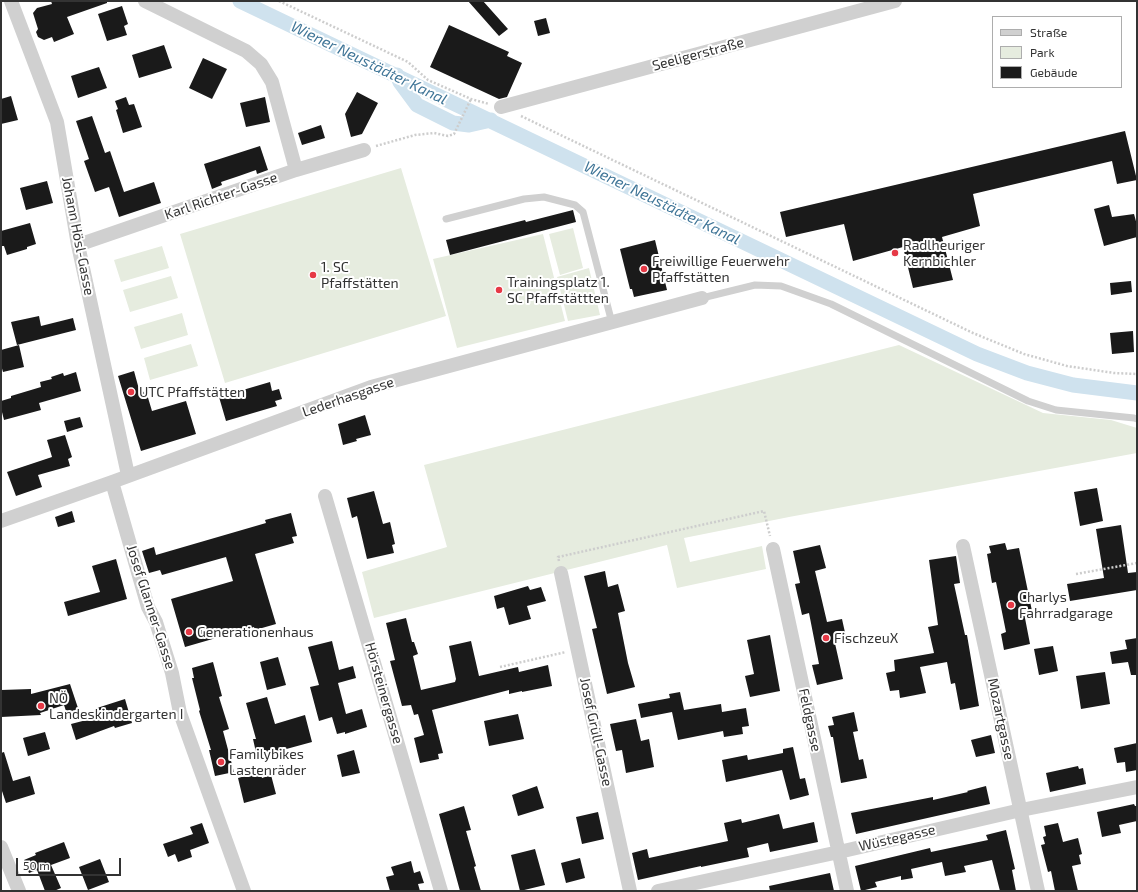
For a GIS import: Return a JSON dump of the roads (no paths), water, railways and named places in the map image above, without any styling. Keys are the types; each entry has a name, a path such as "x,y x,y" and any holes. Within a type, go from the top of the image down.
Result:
{"street":[{"name":"Johann Hösl-Gasse","path":"11,1 57,122 78,245 128,475"},
{"path":"145,1 246,51 261,64 272,82 296,170"},
{"name":"Seeligerstraße","path":"501,107 895,1"},
{"name":"Karl Richter-Gasse","path":"78,245 296,170 364,150"},
{"name":"Lederhasgasse","path":"1,521 371,387 702,298"},
{"name":"Josef Glanner-Gasse","path":"112,482 148,607 156,622 172,673 180,713 244,891"},
{"name":"Hörsteinergasse","path":"326,496 441,891"},
{"name":"Mozartgasse","path":"963,546 1038,891"},
{"name":"Feldgasse","path":"773,549 847,891"},
{"name":"Josef Grüll-Gasse","path":"561,573 630,891"},
{"name":"Wüstegasse","path":"658,891 839,852 1021,810 1137,787"},
{"path":"1,847 19,891"}],"lane":[{"path":"446,220 524,199 544,197 575,205 583,212 612,323"},
{"path":"702,298 755,285 781,286 831,304 1028,401 1056,410 1137,419"}],"waterway":[{"name":"Wiener Neustädter Kanal","path":"240,1 977,354 1027,373 1073,385 1137,393"},
{"path":"397,75 400,82 417,105 453,123 469,125 491,120"}],"place":[{"name":"Radlheuriger Kernbichler","path":"895,253"},
{"name":"Freiwillige Feuerwehr Pfaffstätten","path":"644,269"},
{"name":"1. SC Pfaffstätten","path":"313,275"},
{"name":"Trainingsplatz 1. SC Pfaffstättten","path":"499,290"},
{"name":"UTC Pfaffstätten","path":"131,392"},
{"name":"Charlys Fahrradgarage","path":"1011,605"},
{"name":"Generationenhaus","path":"189,632"},
{"name":"FischzeuX","path":"826,638"},
{"name":"NÖ Landeskindergarten I","path":"41,706"},
{"name":"Familybikes Lastenräder","path":"221,762"}]}
